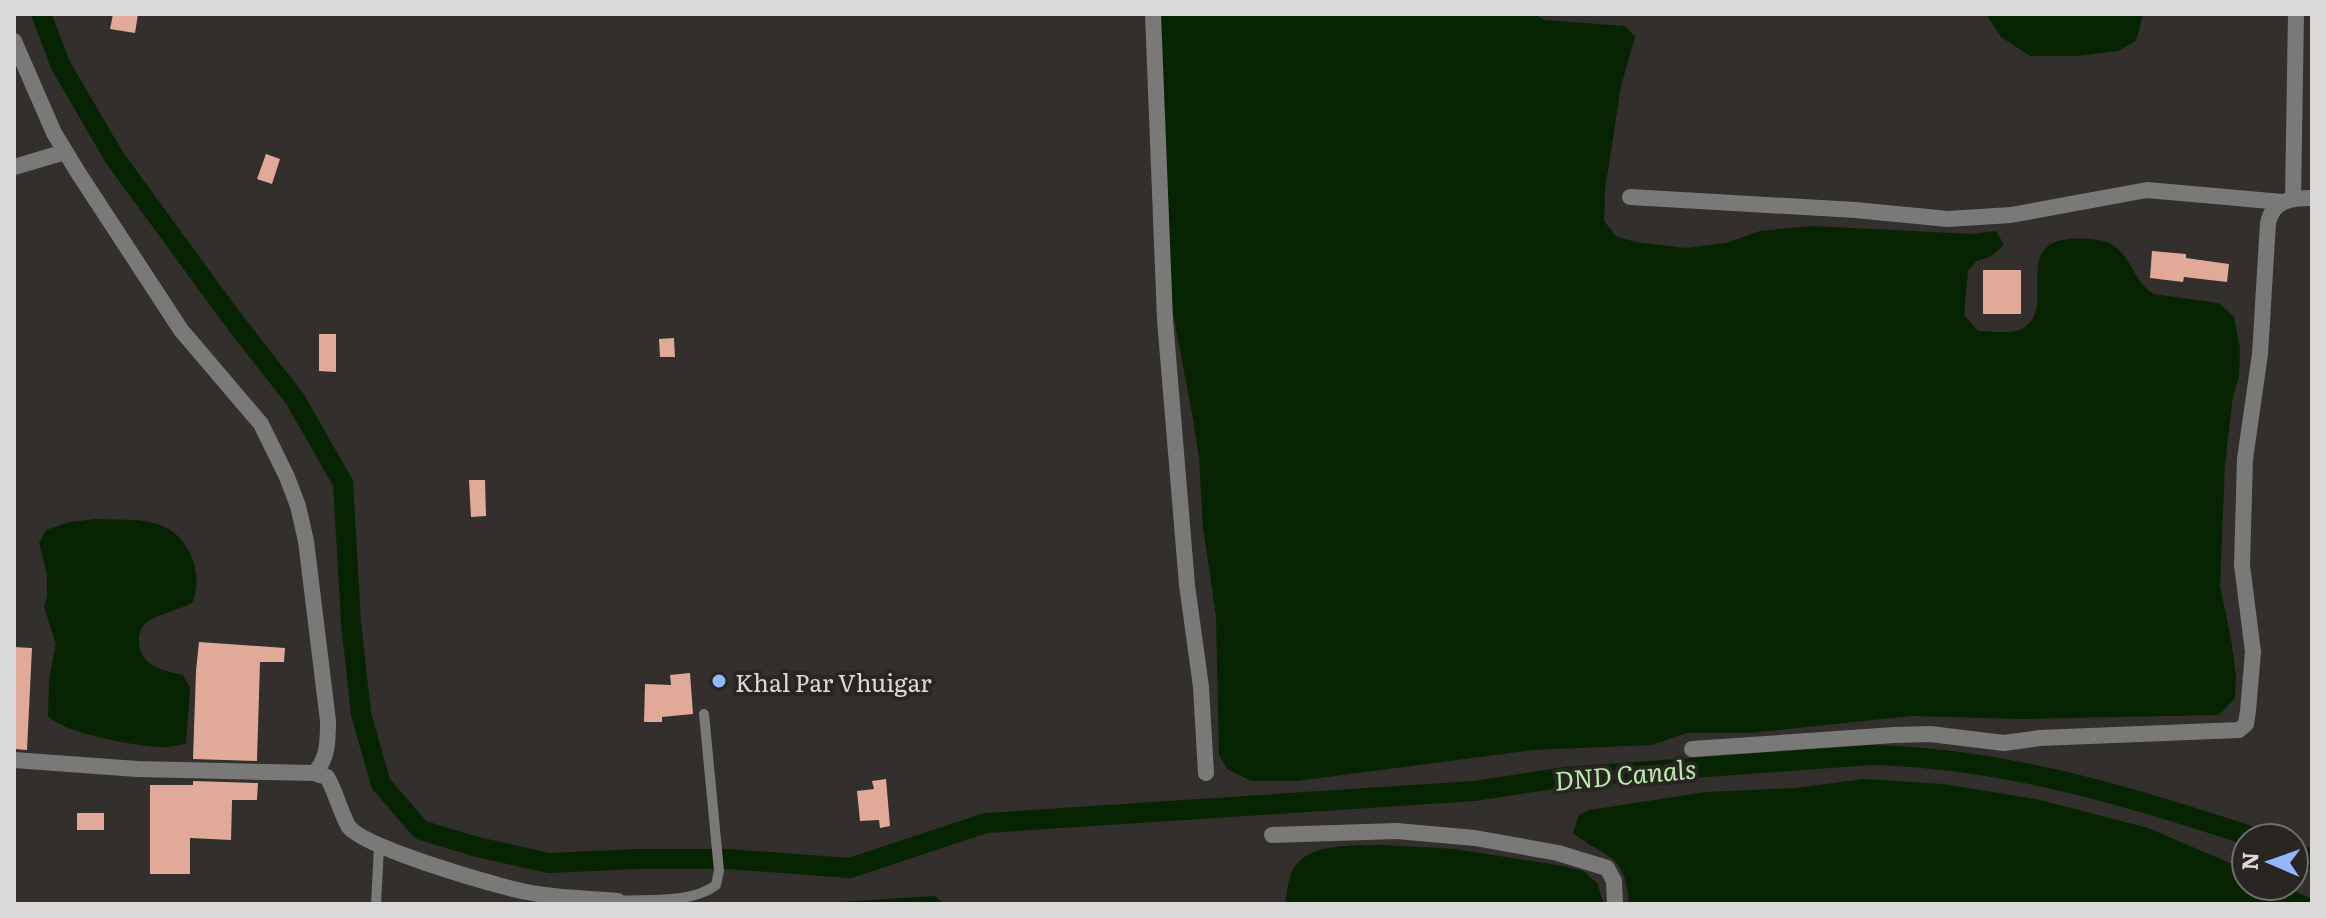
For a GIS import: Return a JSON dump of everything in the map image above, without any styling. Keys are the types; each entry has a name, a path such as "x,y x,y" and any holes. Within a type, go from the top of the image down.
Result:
{"street":[{"path":"1153,14 1165,320 1187,585 1201,687 1206,773"},
{"path":"2288,200 2296,14"},
{"path":"14,41 32,86 65,152 181,330 261,424 287,477 306,541 328,721 328,741 322,766 314,773"},
{"path":"14,167 65,152"},
{"path":"1630,197 1855,210 1948,219 2011,215 2147,190 2288,200 2312,198"},
{"path":"1692,749 1930,734 2004,743 2040,738 2239,730 2246,724 2253,652 2242,565 2245,459 2260,354 2268,223 2274,207 2288,200"},
{"path":"14,760 137,769 314,773 327,777 337,793 347,824 379,847 529,893 618,902"},
{"path":"1272,835 1397,831 1475,838 1558,853 1607,868 1614,881 1615,904"}],"lane":[{"path":"618,902 682,897 709,891 716,885 719,871 704,714"},
{"path":"376,904 379,847"}],"shaded area":[{"path":"1160,14 1534,14 1544,20 1625,26 1635,37 1621,86 1605,190 1604,221 1616,236 1635,242 1686,248 1726,243 1760,231 1811,226 1972,234 1996,231 2004,245 1968,270 1964,315 1978,331 2017,331 2033,318 2040,257 2049,245 2067,239 2098,240 2117,248 2145,288 2153,294 2219,303 2234,317 2240,348 2239,377 2233,396 2225,464 2220,586 2236,676 2235,698 2219,715 2019,719 1911,716 1750,733 1687,733 1652,745 1533,750 1297,781 1251,781 1227,769 1219,755 1216,616 1203,528 1199,458 1169,292"},
{"path":"1986,14 2143,14 2136,41 2118,51 2075,56 2030,56 2001,37"},
{"path":"138,520 162,526 182,540 193,559 196,589 193,602 146,623 139,640 147,661 159,669 183,675 190,688 186,744 163,747 118,741 68,728 48,716 49,678 56,644 44,607 47,574 39,543 46,530 69,522"},
{"path":"1864,779 1943,784 2036,799 2148,828 2230,863 2230,902 2310,902 2310,898 2312,904 1629,904 1627,887 1618,865 1573,833 1579,815 1589,810 1706,792 1795,788"},
{"path":"1382,845 1455,849 1583,871 1597,883 1604,904 1285,904 1291,874 1303,858 1335,847"},
{"path":"935,896 944,904 807,904"}],"building":[{"path":"113,14 138,14 135,33 110,29"},
{"path":"266,154 280,159 272,184 257,179"},
{"path":"2152,251 2186,254 2186,258 2229,264 2227,282 2184,277 2183,282 2150,278"},
{"path":"1983,270 2021,270 2021,314 1983,314"},
{"path":"319,334 336,334 336,372 319,371"},
{"path":"674,338 675,357 660,357 659,339"},
{"path":"469,480 485,480 486,516 471,517"},
{"path":"199,642 285,648 284,662 260,662 257,761 193,759"},
{"path":"14,647 32,648 27,750 14,749"},
{"path":"690,673 693,714 662,717 662,722 644,722 645,684 671,685 670,675"},
{"path":"886,779 890,826 880,828 879,820 860,821 857,791 874,789 872,781"},
{"path":"193,781 258,783 257,800 232,800 231,840 190,838 190,874 150,874 150,785 193,785"},
{"path":"77,813 104,813 104,830 77,830"}],"waterway":[{"name":"DND Canals","path":"41,14 61,66 114,157 295,399 343,483 351,622 361,714 381,784 421,830 477,847 549,863 727,859 850,868 986,823 1474,791 1566,777 1872,755 1970,763 2067,782 2230,830"}],"place":[{"name":"Khal Par Vhuigar","path":"719,681"}]}
